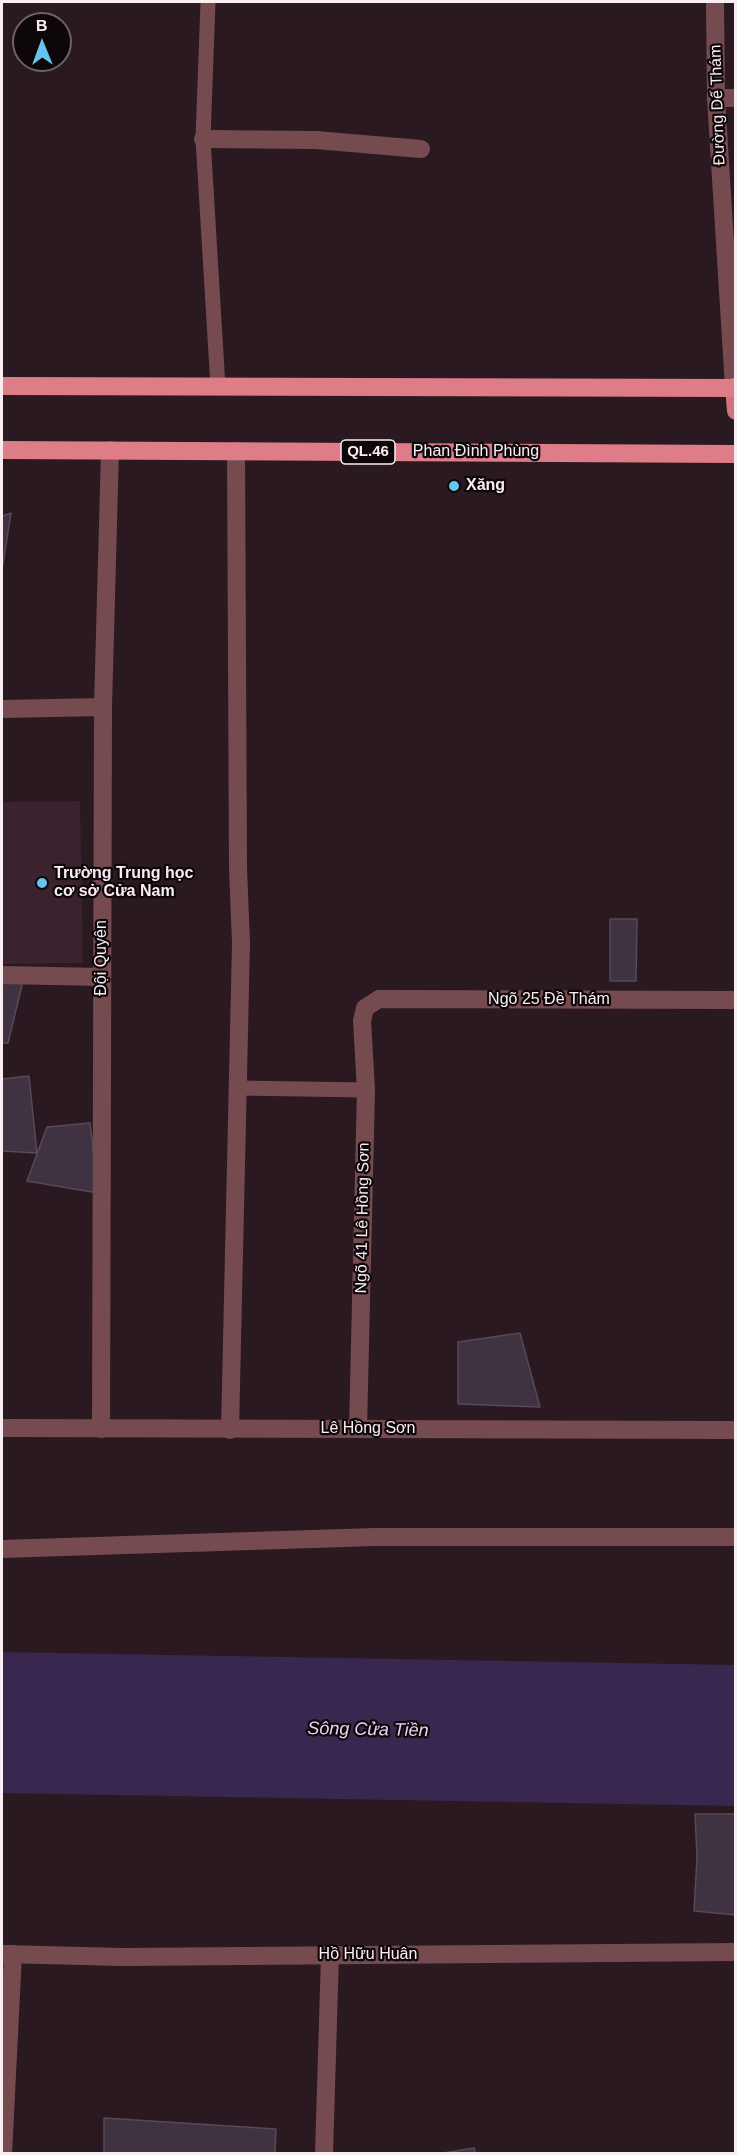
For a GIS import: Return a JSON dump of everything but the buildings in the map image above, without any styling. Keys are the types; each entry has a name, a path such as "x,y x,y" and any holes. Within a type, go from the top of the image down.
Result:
{"highway":[{"path":"2,386 735,387"},
{"name":"Phan Đình Phùng","path":"2,450 735,454"}],"main road":[{"path":"735,387 735,411"}],"street":[{"name":"Đường Dế Thám","path":"715,2 716,98 735,387"},
{"path":"716,98 735,98"},
{"path":"203,140 316,140 421,148"},
{"name":"Đội Quyên","path":"101,1429 103,707 110,450"},
{"path":"230,1430 241,943 238,868 236,451"},
{"path":"2,709 103,707"},
{"path":"2,975 102,977"},
{"name":"Ngõ 25 Đề Thám","path":"365,1008 379,999 735,1000"},
{"name":"Ngõ 41 Lê Hồng Sơn","path":"358,1429 366,1090 362,1021 365,1008"},
{"name":"Lê Hồng Sơn","path":"2,1428 735,1430"},
{"path":"2,1550 375,1537 735,1537"},
{"name":"Hồ Hữu Huân","path":"7,1954 122,1957 735,1952"},
{"path":"3,2154 7,1954"},
{"path":"324,2154 330,1955"}],"lane":[{"path":"208,2 203,140 218,387"},
{"path":"238,1088 366,1090"}],"shaded area":[{"name":"Trường Trung học cơ sở Cửa Nam","path":"80,801 83,963 2,964 2,802"}],"water":[{"name":"Sông Cửa Tiền","path":"2,1652 735,1665 735,1806 2,1793"}],"place":[{"name":"Xăng","path":"454,486"},
{"name":"Trường Trung học cơ sở Cửa Nam","path":"42,883"}]}
